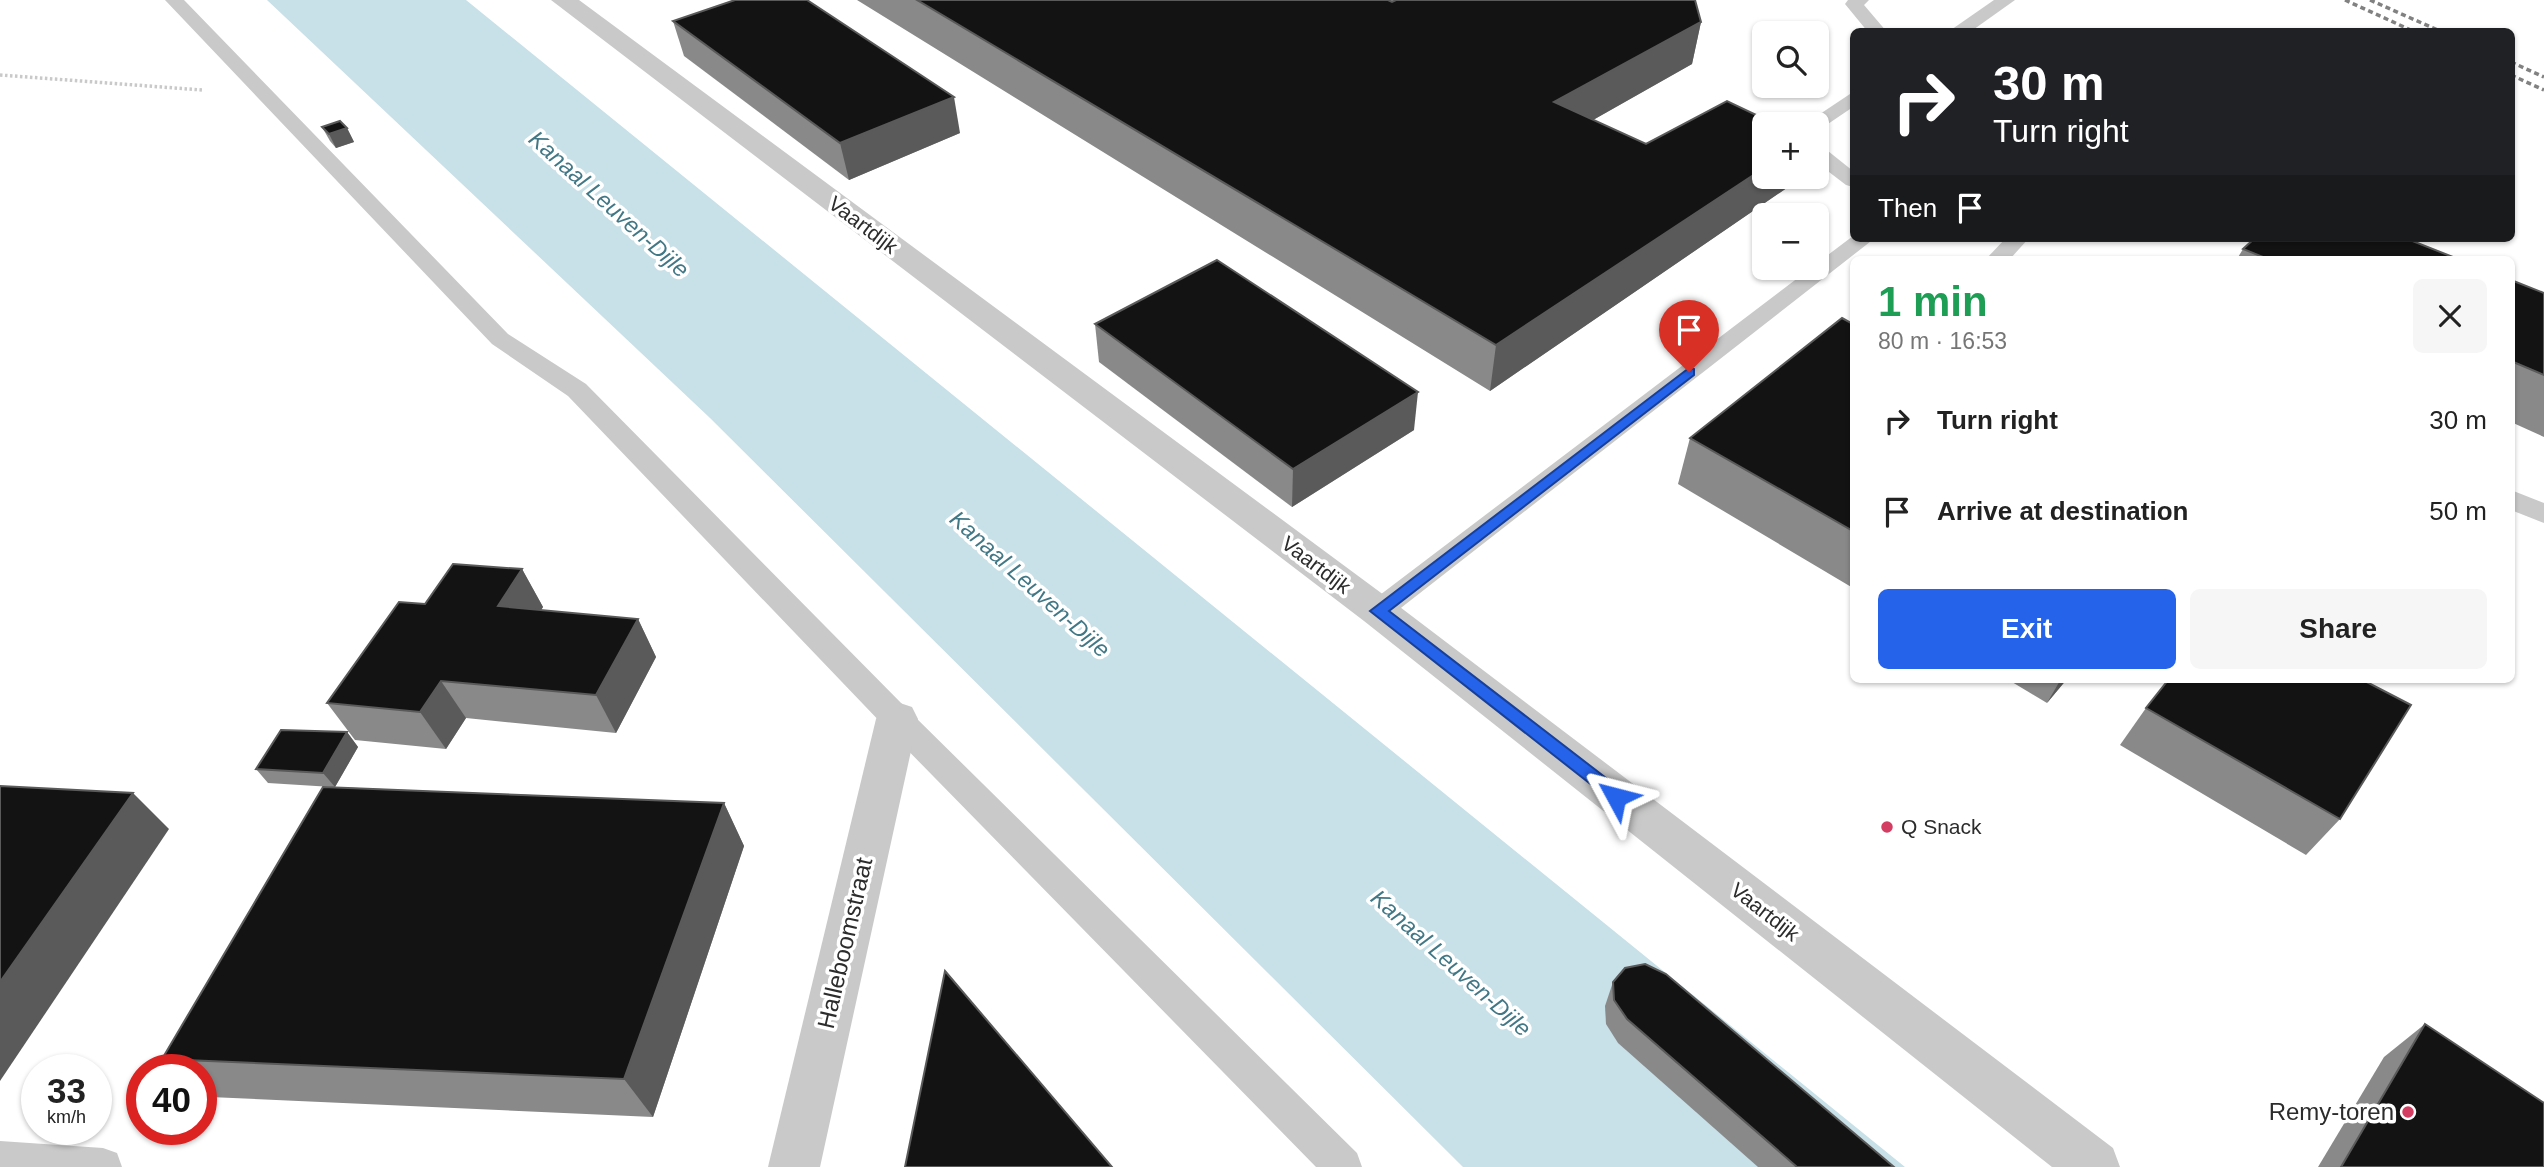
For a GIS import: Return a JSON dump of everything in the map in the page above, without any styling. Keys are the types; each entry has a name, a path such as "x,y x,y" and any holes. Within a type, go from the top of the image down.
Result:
{"street":[{"name":"Vaartdijk","path":"563,0 1378,611 2094,1167"},
{"name":"Halleboomstraat","path":"794,1167 897,719"}],"lane":[{"path":"174,0 261,94 500,339 577,390 897,719 1343,1167"},
{"path":"1860,0 1854,4 1875,28"},
{"path":"1963,28 2006,0"},
{"path":"1829,114 1850,100"},
{"path":"1829,162 1850,179"},
{"path":"1378,611 1859,242"},
{"path":"2000,256 2014,242"},
{"path":"2515,501 2544,514"},
{"path":"0,1160 103,1167"}],"path":[{"path":"0,75 261,94"}],"water":[{"name":"Kanaal Leuven-Dijle","path":"267,0 466,0 1905,1167 1463,1167 710,418"}],"building":[{"path":"735,0 807,0 954,97 840,143 673,21"},
{"path":"917,0 1695,0 1701,22 1554,102 1646,144 1727,101 1752,113 1752,176 1496,345"},
{"path":"340,121 347,128 329,134 322,127"},
{"path":"2251,242 2415,242 2450,256 2260,256 2243,249"},
{"path":"1217,260 1418,392 1293,469 1095,324"},
{"path":"2515,282 2544,293 2544,375 2515,363"},
{"path":"1842,318 1850,322 1850,529 1690,438"},
{"path":"453,564 522,569 498,606 638,619 596,695 441,681 420,712 327,703 399,602 425,604"},
{"path":"2166,683 2369,683 2411,705 2340,819 2146,708"},
{"path":"281,730 347,732 323,773 256,769"},
{"path":"0,786 133,793 0,982"},
{"path":"323,787 724,803 624,1079 217,1061 217,1054 165,1054"},
{"path":"1645,964 1666,974 1894,1167 1797,1167 1627,1019 1614,1000 1613,982 1625,968"},
{"path":"945,971 1112,1167 905,1167"},
{"path":"2425,1024 2544,1103 2544,1167 2341,1167"}],"railway":[{"path":"2345,0 2406,28"},
{"path":"2370,0 2433,28"},
{"path":"2515,64 2544,77"},
{"path":"2515,77 2544,90"}],"place":[{"name":"Q Snack","path":"1887,827"},
{"name":"Remy-toren","path":"2408,1112"}],"route":[{"path":"1616,797 1378,611 1689,372"}]}
